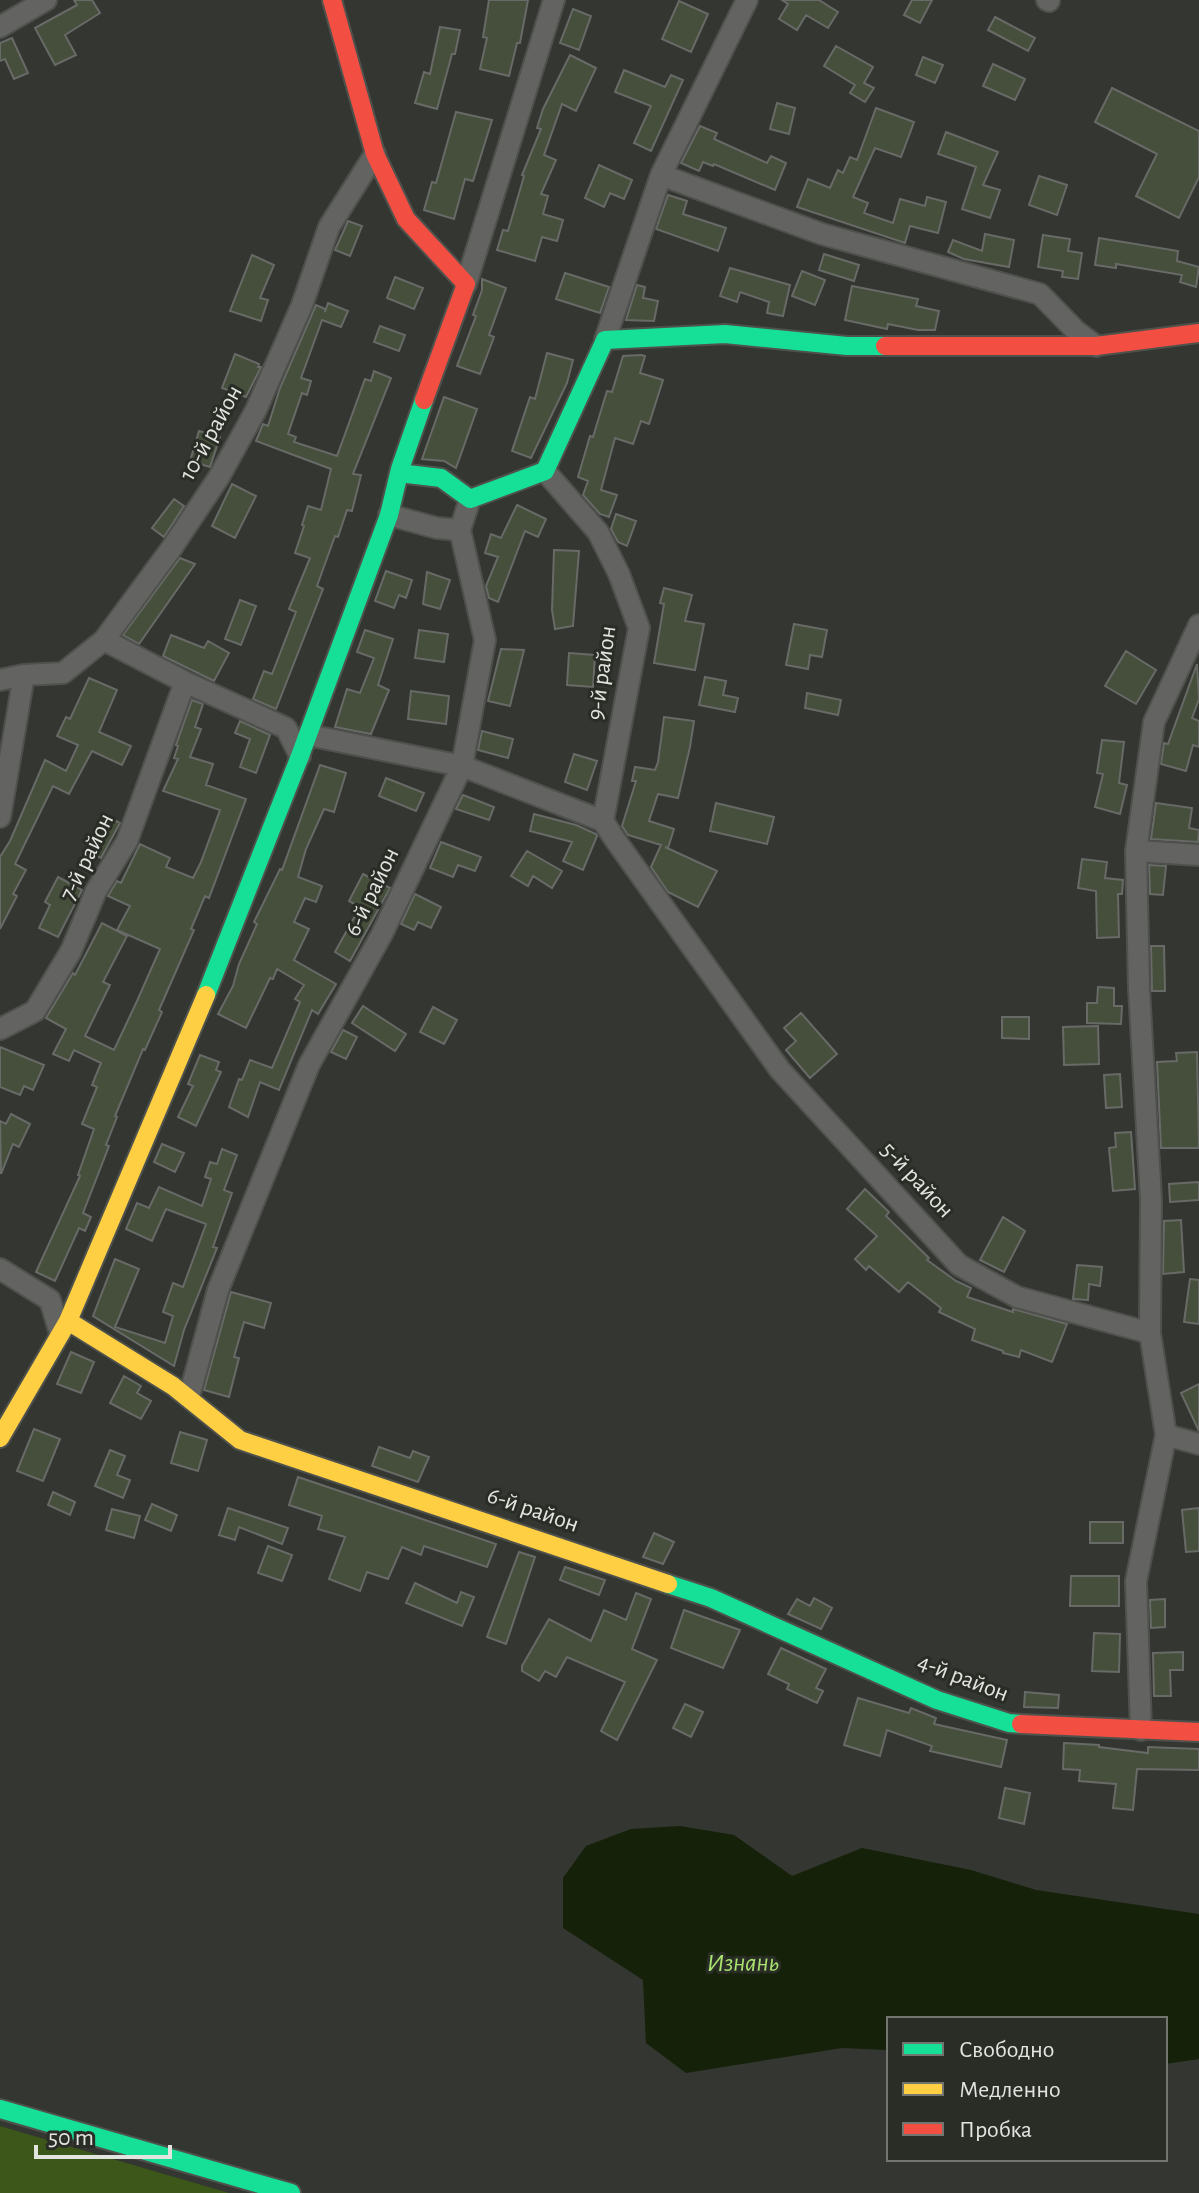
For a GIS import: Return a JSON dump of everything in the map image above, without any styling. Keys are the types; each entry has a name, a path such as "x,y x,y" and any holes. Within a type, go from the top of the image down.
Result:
{"street":[{"path":"0,27 46,0"},
{"path":"332,0 375,154 406,219 466,284"},
{"path":"0,1438 64,1327 195,1024 300,756 389,515 399,473 466,284 554,0"},
{"path":"470,499 545,471 605,340 661,175 747,0"},
{"name":"10-й район","path":"0,680 63,673 104,640 171,549 219,477 256,410 302,305 329,227 375,154"},
{"path":"661,175 822,234 1040,294 1076,331 1096,346"},
{"path":"605,340 725,334 847,346 1027,348 1096,346 1198,333"},
{"name":"9-й район","path":"545,471 598,532 619,574 639,628 603,821"},
{"path":"399,473 441,478 470,499"},
{"path":"389,515 437,528 460,530 470,499"},
{"name":"6-й район","path":"189,1397 218,1290 306,1071 382,934 462,766 485,640 460,530"},
{"path":"1141,1730 1136,1581 1166,1435 1150,1333 1151,1200 1139,989 1136,851 1154,722 1199,625"},
{"path":"104,640 185,682 286,728 300,756"},
{"path":"0,817 24,675"},
{"name":"7-й район","path":"0,1029 35,1011 71,951 96,891 127,841 185,682"},
{"path":"308,735 462,766 603,821"},
{"name":"5-й район","path":"603,821 780,1070 959,1265 1017,1297 1150,1333"},
{"path":"1136,851 1199,855"},
{"path":"0,1269 50,1300 64,1327"},
{"name":"6-й район","path":"64,1327 189,1397 240,1440 711,1598 865,1666"},
{"path":"1166,1435 1199,1444"},
{"name":"4-й район","path":"865,1666 937,1700 1009,1723 1199,1732"},
{"path":"0,2109 291,2193"}],"green space":[{"path":"0,2126 229,2193 0,2193"}],"water":[{"name":"Изнань","path":"680,1826 734,1835 792,1876 862,1848 971,1870 1036,1890 1199,1914 1199,2059 1167,2064 1167,2017 887,2017 887,2050 842,2048 686,2073 646,2043 643,1980 563,1928 563,1878 586,1846 631,1829"}],"building":[{"path":"74,0 92,0 100,13 65,35 76,55 55,65 35,28 77,5"},
{"path":"489,0 528,0 520,43 517,43 509,76 480,69 487,38 483,37"},
{"path":"782,0 819,0 838,12 828,28 806,15 797,30 779,19 788,4"},
{"path":"912,0 932,0 920,23 904,15"},
{"path":"679,1 708,14 691,52 662,39"},
{"path":"573,9 591,16 579,50 560,43"},
{"path":"995,17 1035,38 1028,51 988,30"},
{"path":"440,27 460,30 437,109 415,103 424,72 430,74"},
{"path":"12,38 28,73 14,79 5,59 0,61 0,43"},
{"path":"836,46 873,67 864,83 874,88 865,102 850,93 855,85 824,66"},
{"path":"570,55 596,68 576,111 562,104 544,155 556,160 541,194 548,196 543,214 563,220 557,241 542,237 535,261 497,250 503,230 508,231 522,175 541,129 537,128 543,109"},
{"path":"923,57 943,65 935,83 916,75"},
{"path":"993,64 1025,79 1015,100 983,86"},
{"path":"624,70 665,87 671,75 683,80 651,151 634,143 651,106 615,92"},
{"path":"1112,88 1199,131 1199,177 1179,218 1136,196 1157,154 1095,122"},
{"path":"777,103 795,108 789,134 770,129"},
{"path":"876,108 914,122 901,157 875,148 853,197 868,203 864,213 893,223 900,199 925,206 927,197 946,202 938,233 910,226 905,243 797,207 808,179 830,188 838,170 843,173 850,157 857,160"},
{"path":"456,112 492,120 473,181 465,179 454,219 424,210 432,182 436,183"},
{"path":"700,126 717,133 714,139 767,163 771,156 786,163 775,190 714,164 703,162 699,171 681,163"},
{"path":"946,132 998,152 983,185 1000,190 990,218 962,209 976,167 938,154"},
{"path":"599,165 632,180 624,199 610,193 604,207 585,198"},
{"path":"1039,176 1067,185 1057,215 1029,205"},
{"path":"668,195 687,201 683,214 726,228 718,251 656,229"},
{"path":"348,221 362,226 350,256 335,250"},
{"path":"985,234 1014,240 1009,267 964,259 948,252 953,240 982,251"},
{"path":"1043,235 1070,239 1068,251 1082,253 1078,279 1062,277 1063,271 1038,267"},
{"path":"1099,238 1178,251 1177,261 1199,267 1196,287 1180,282 1182,275 1116,264 1116,268 1095,265"},
{"path":"824,254 859,265 854,281 819,270"},
{"path":"252,255 274,265 260,298 268,300 261,321 230,311"},
{"path":"730,268 790,285 783,316 767,313 769,302 740,292 737,302 720,296"},
{"path":"802,271 825,280 815,305 792,296"},
{"path":"565,273 609,287 600,313 556,299"},
{"path":"395,277 423,288 414,309 387,298"},
{"path":"482,279 506,288 489,335 494,337 480,374 457,366 476,316 473,315 482,290"},
{"path":"637,285 645,287 643,298 658,301 654,321 626,320"},
{"path":"852,286 918,299 916,306 939,311 935,330 888,324 887,329 845,320"},
{"path":"328,303 348,311 341,327 322,320 301,378 311,381 307,395 302,393 288,434 296,437 294,442 337,456 365,379 371,381 374,371 391,378 353,474 361,475 352,511 347,510 338,537 335,536 317,586 323,589 276,709 253,699 264,671 272,674 296,612 289,609 310,558 295,553 308,506 321,510 331,469 256,441 263,424 268,426 280,388 316,305 325,312"},
{"path":"380,326 405,335 399,351 374,342"},
{"path":"547,353 573,360 567,383 531,458 512,451 530,397 535,399"},
{"path":"235,354 261,367 246,397 222,388"},
{"path":"623,356 645,356 640,373 663,380 649,424 641,421 633,444 615,438 601,490 617,495 609,517 600,514 583,495 588,481 578,477 590,436 593,437 607,391 612,392"},
{"path":"444,397 477,409 456,468 444,461 422,459"},
{"path":"199,431 220,437 210,467 190,461"},
{"path":"232,484 256,496 235,538 212,526"},
{"path":"174,499 184,506 164,537 152,528"},
{"path":"517,505 546,519 538,537 525,531 498,602 489,598 486,586 498,557 485,553 491,534 501,538"},
{"path":"616,514 636,521 627,546 618,542 611,529"},
{"path":"554,550 579,551 573,626 555,629 552,610"},
{"path":"180,558 195,564 139,644 123,635"},
{"path":"386,571 412,580 406,598 399,595 394,608 375,601"},
{"path":"427,572 450,580 440,609 423,604"},
{"path":"664,588 692,595 685,621 704,624 695,670 654,663"},
{"path":"240,600 256,606 241,645 225,639"},
{"path":"794,624 827,630 822,657 810,655 808,669 786,665"},
{"path":"365,630 393,639 378,685 389,690 371,734 335,727 347,689 360,693 374,658 357,652"},
{"path":"419,630 448,634 444,662 415,658"},
{"path":"171,635 204,648 208,641 229,653 214,681 163,656"},
{"path":"501,649 524,650 510,706 488,701"},
{"path":"1126,651 1156,670 1136,704 1105,686"},
{"path":"569,653 595,655 593,687 567,685"},
{"path":"1197,664 1199,699 1192,718 1199,721 1199,747 1193,745 1186,771 1161,764 1164,743 1168,744"},
{"path":"705,677 726,681 723,695 738,698 735,712 699,705"},
{"path":"89,678 117,690 99,732 131,746 122,765 92,751 69,794 53,786 15,864 26,870 0,929 0,857 45,760 66,771 78,745 57,736 66,717 70,719"},
{"path":"411,691 449,696 446,724 408,719"},
{"path":"807,693 841,700 838,715 805,708"},
{"path":"192,700 203,704 195,727 201,729 190,757 213,764 206,785 246,799 209,898 205,896 191,929 194,930 159,1010 162,1012 115,1116 106,1145 109,1146 83,1213 91,1217 85,1231 79,1228 55,1281 36,1272 80,1176 94,1129 82,1124 97,1087 92,1085 101,1063 74,1050 69,1061 53,1054 66,1029 46,1018 73,973 75,975 102,923 127,936 103,982 110,985 85,1036 114,1050 160,949 117,930 130,906 108,896 117,881 121,883 140,844 170,858 166,867 193,878 201,862 220,810 163,791 178,759 174,758 176,745"},
{"path":"664,717 694,721 678,798 658,794 649,821 674,829 668,848 665,847 717,871 698,907 668,892 651,867 661,845 628,835 622,826 636,781 632,781 635,767 655,770"},
{"path":"240,721 270,735 256,773 240,767 250,739 235,733"},
{"path":"482,731 513,739 508,758 478,750"},
{"path":"1102,740 1124,742 1119,783 1127,785 1120,814 1095,807 1103,774 1097,773"},
{"path":"574,754 597,761 587,790 565,782"},
{"path":"320,765 346,773 334,812 324,809 306,849 298,877 322,886 316,902 305,898 294,922 309,929 294,960 336,984 318,1014 312,1010 279,1090 260,1082 248,1117 229,1107 239,1079 242,1080 250,1060 272,1068 300,1002 295,999 304,985 277,969 246,1028 218,1014 233,986 257,924 254,922 282,870"},
{"path":"386,778 424,793 416,811 379,796"},
{"path":"463,795 494,807 489,820 456,809"},
{"path":"716,803 774,817 767,844 710,831"},
{"path":"1156,803 1192,808 1189,828 1199,830 1198,842 1151,839"},
{"path":"534,814 576,825 596,834 583,870 563,861 572,842 530,831"},
{"path":"104,815 120,823 101,858 86,851"},
{"path":"441,842 481,857 475,871 458,865 453,877 430,868"},
{"path":"527,851 562,871 552,888 533,876 528,886 511,876"},
{"path":"1082,859 1107,862 1105,878 1123,880 1122,894 1118,894 1119,937 1097,938 1096,891 1078,888"},
{"path":"1149,865 1166,866 1163,895 1150,894"},
{"path":"363,874 390,888 350,961 335,952 360,907 349,901"},
{"path":"58,877 82,890 58,937 39,928 50,905 45,902"},
{"path":"415,894 441,907 431,928 418,922 414,930 401,924"},
{"path":"1151,946 1164,946 1165,991 1152,991"},
{"path":"1098,987 1114,988 1114,1006 1122,1006 1121,1024 1087,1023 1087,1003 1097,1003"},
{"path":"363,1006 406,1034 395,1051 352,1023"},
{"path":"433,1007 457,1020 444,1044 420,1032"},
{"path":"801,1013 837,1054 810,1078 786,1050 796,1041 784,1028"},
{"path":"1002,1017 1029,1017 1029,1039 1002,1038"},
{"path":"1098,1026 1099,1064 1064,1065 1063,1027"},
{"path":"343,1030 357,1037 346,1059 331,1052"},
{"path":"0,1047 44,1065 33,1090 24,1086 20,1095 0,1087"},
{"path":"1197,1052 1199,1148 1161,1148 1157,1062 1177,1061 1176,1053"},
{"path":"200,1055 219,1062 216,1070 221,1072 196,1126 178,1117 193,1086 188,1084"},
{"path":"1120,1074 1122,1107 1106,1108 1104,1075"},
{"path":"11,1114 30,1124 19,1147 13,1144 1,1174 0,1121 6,1124"},
{"path":"1131,1132 1135,1189 1113,1191 1109,1148 1116,1147 1115,1133"},
{"path":"162,1144 184,1153 175,1172 154,1162"},
{"path":"222,1149 237,1155 224,1190 232,1193 213,1247 217,1248 184,1330 174,1366 93,1316 115,1259 139,1269 115,1327 165,1343 173,1316 163,1312 173,1283 183,1287 206,1224 166,1209 152,1241 126,1229 137,1203 149,1208 159,1187 202,1206 211,1179 205,1177 210,1162 217,1164"},
{"path":"1199,1182 1199,1200 1170,1202 1169,1184"},
{"path":"865,1189 889,1212 886,1216 929,1258 927,1260 971,1288 967,1297 1013,1312 1013,1309 1067,1324 1052,1362 1021,1350 1019,1357 1003,1353 972,1340 975,1329 939,1312 941,1308 908,1282 899,1292 869,1266 866,1270 855,1259 877,1236 847,1209"},
{"path":"1003,1217 1025,1231 1004,1272 980,1260"},
{"path":"1181,1220 1184,1272 1163,1274 1164,1221"},
{"path":"1077,1265 1102,1267 1100,1286 1089,1284 1088,1300 1073,1299"},
{"path":"1190,1279 1199,1280 1199,1324 1184,1322"},
{"path":"231,1292 271,1303 264,1328 244,1322 234,1357 239,1358 229,1397 204,1390"},
{"path":"71,1352 94,1362 81,1393 57,1384"},
{"path":"124,1376 141,1386 137,1393 151,1401 141,1419 110,1403"},
{"path":"1199,1384 1199,1431 1181,1393"},
{"path":"34,1429 60,1439 43,1481 17,1471"},
{"path":"180,1432 207,1440 198,1471 171,1463"},
{"path":"379,1447 410,1458 413,1451 429,1457 418,1482 372,1466"},
{"path":"110,1450 125,1456 117,1475 130,1480 123,1498 95,1486"},
{"path":"298,1477 496,1544 487,1567 424,1546 421,1555 402,1547 388,1579 367,1572 360,1591 329,1579 345,1537 318,1529 322,1516 289,1505"},
{"path":"53,1492 75,1502 70,1515 48,1505"},
{"path":"152,1504 177,1515 171,1531 145,1520"},
{"path":"228,1508 288,1528 282,1544 239,1527 235,1540 219,1535"},
{"path":"1199,1508 1199,1551 1186,1552 1182,1510"},
{"path":"112,1509 140,1516 134,1538 106,1530"},
{"path":"1090,1522 1123,1522 1123,1543 1090,1543"},
{"path":"654,1533 674,1542 663,1564 643,1557"},
{"path":"268,1546 292,1555 282,1581 258,1573"},
{"path":"519,1552 535,1557 506,1644 487,1637"},
{"path":"565,1567 605,1580 599,1595 560,1580"},
{"path":"1071,1576 1119,1576 1119,1606 1070,1606"},
{"path":"415,1583 457,1603 461,1592 474,1597 462,1626 406,1603"},
{"path":"636,1593 651,1599 632,1649 657,1660 617,1740 601,1731 625,1682 567,1657 556,1677 545,1671 539,1681 522,1671 522,1666 549,1619 591,1641 604,1610 626,1620"},
{"path":"814,1598 832,1608 821,1629 788,1614 797,1599 810,1606"},
{"path":"1165,1599 1165,1627 1151,1628 1150,1600"},
{"path":"684,1610 740,1630 723,1668 671,1648"},
{"path":"1094,1633 1120,1634 1119,1672 1092,1671"},
{"path":"781,1648 826,1669 816,1688 823,1691 817,1703 787,1689 789,1684 768,1674"},
{"path":"1183,1652 1183,1670 1170,1670 1171,1696 1154,1696 1153,1653"},
{"path":"1025,1692 1059,1695 1058,1708 1024,1707"},
{"path":"858,1698 909,1713 911,1708 936,1718 934,1724 1007,1740 1001,1767 930,1751 932,1746 887,1730 880,1756 844,1745"},
{"path":"685,1704 703,1712 691,1737 673,1728"},
{"path":"1064,1743 1148,1753 1148,1747 1199,1749 1199,1770 1137,1769 1133,1810 1113,1808 1116,1784 1079,1781 1080,1770 1063,1769"},
{"path":"1005,1788 1030,1793 1024,1824 999,1818"}],"traffic: fast":[{"path":"399,473 441,478 470,499 545,471 605,340 725,334 847,346 885,346"},
{"path":"206,995 300,756 389,515 400,469 424,400"},
{"path":"668,1584 711,1598 937,1700 1021,1724"},
{"path":"0,2109 291,2193"}],"traffic: slow":[{"path":"0,1438 68,1321 206,995"},
{"path":"68,1321 173,1386 240,1440 668,1584"}],"traffic: jam":[{"path":"332,0 375,154 406,219 466,284 424,400"},
{"path":"885,346 1096,346 1199,333"},
{"path":"1021,1724 1199,1732"}]}
